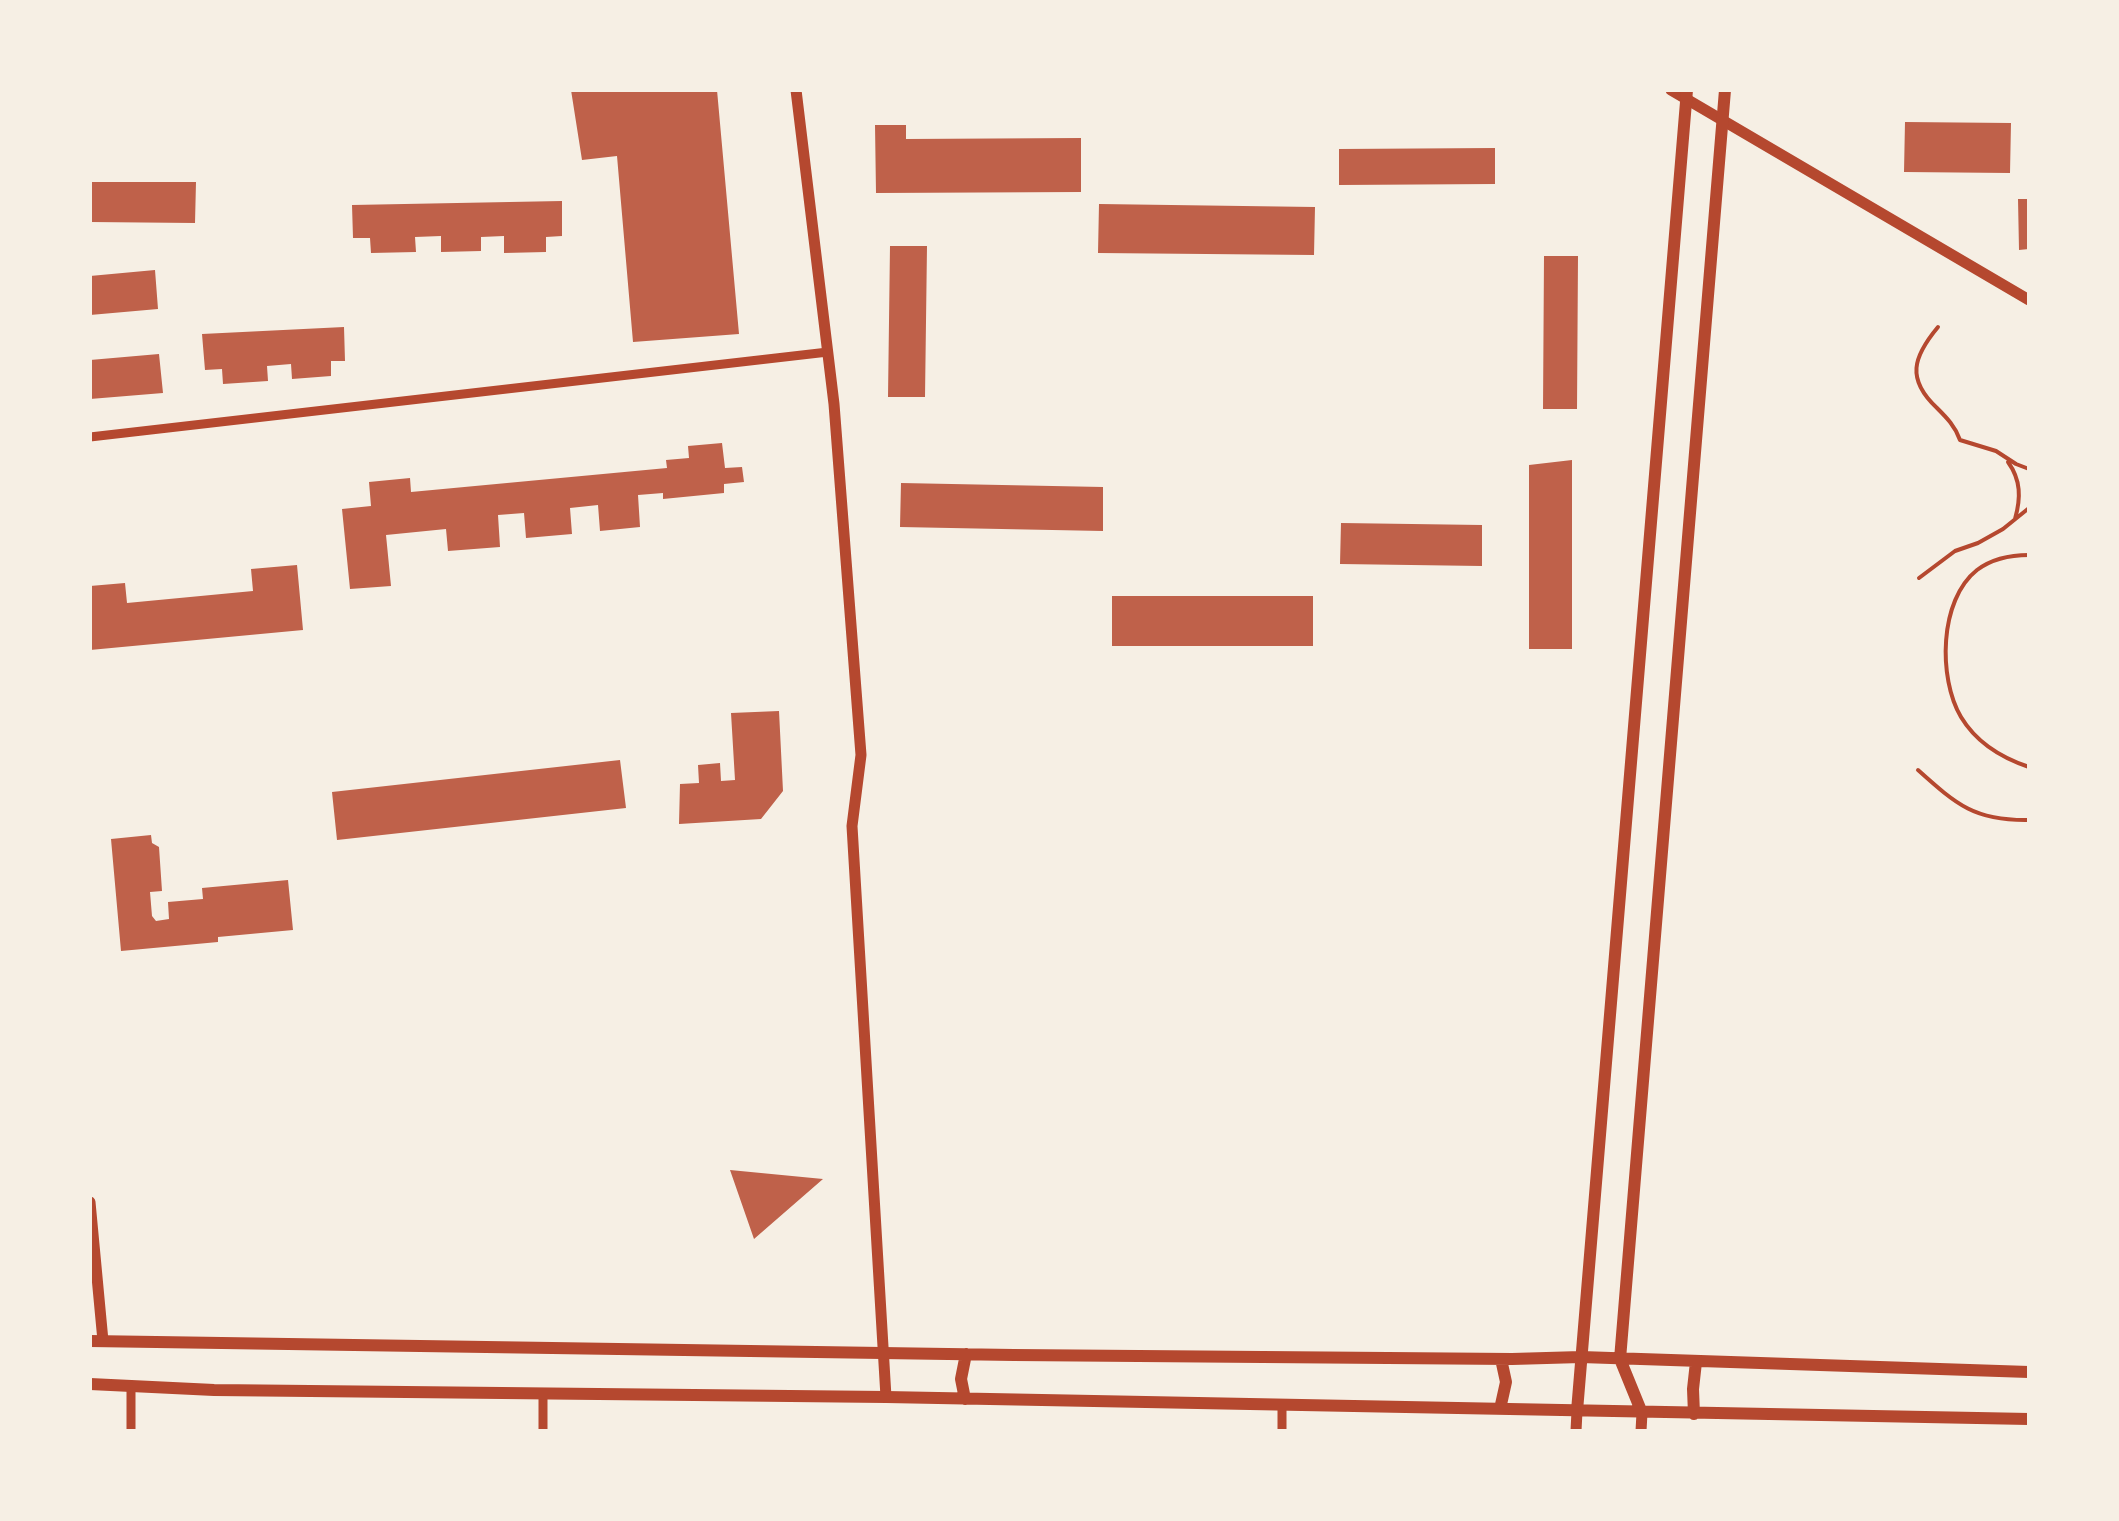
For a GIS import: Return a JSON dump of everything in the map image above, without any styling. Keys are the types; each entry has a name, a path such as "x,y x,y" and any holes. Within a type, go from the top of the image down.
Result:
{"main road":[{"path":"1642,1412 1620,1359 1725,90"},
{"path":"1577,1411 1687,94"},
{"path":"96,1341 966,1354 1582,1358 2029,1372"},
{"path":"965,1398 961,1379 966,1354"},
{"path":"1500,1409 1506,1382 1501,1358"},
{"path":"1694,1414 1696,1362"},
{"path":"90,1384 214,1390 965,1398 2029,1420"}],"street":[{"path":"796,90 834,404 860,755 852,826 886,1397"},
{"path":"1671,90 1687,94 2029,300"},
{"path":"90,437 828,352"},
{"path":"90,1202 96,1341"},
{"path":"131,1385 131,1431"},
{"path":"542,1431 543,1393"},
{"path":"1282,1405 1282,1431"},
{"path":"1576,1431 1577,1411"},
{"path":"1640,1431 1642,1412"}],"path":[{"path":"1938,327 1918,354 1918,384 1956,429 1960,440 1996,451 2029,469"},
{"path":"2006,458 2018,483 2016,519"},
{"path":"1918,578 1955,551 2003,530 2029,508"},
{"path":"2029,555 2012,555 1974,572 1958,596 1950,618 1946,669 1960,715 1974,734 2007,759 2029,767"},
{"path":"1918,770 1978,815 2000,821 2029,820"}],"building":[{"path":"571,90 717,90 739,334 633,342 617,156 582,160"},
{"path":"1905,122 2011,123 2010,173 1904,172"},
{"path":"875,125 906,125 906,139 1081,138 1081,192 876,193"},
{"path":"1495,148 1495,184 1339,185 1339,149"},
{"path":"90,182 196,182 195,223 90,222"},
{"path":"2018,199 2029,199 2029,249 2019,250"},
{"path":"562,201 562,236 546,237 546,252 504,253 504,236 481,237 481,251 441,252 441,236 415,237 416,252 371,253 370,238 353,238 352,205"},
{"path":"1099,204 1315,207 1314,255 1098,253"},
{"path":"890,246 927,246 925,397 888,397"},
{"path":"1544,256 1578,256 1577,409 1543,409"},
{"path":"155,270 158,309 90,315 90,276"},
{"path":"344,327 345,361 331,361 331,376 292,379 291,364 267,366 268,381 223,384 222,369 205,370 202,334"},
{"path":"159,354 163,393 90,399 90,360"},
{"path":"722,443 725,468 742,467 744,482 724,484 724,493 663,499 663,493 638,495 640,527 600,531 598,505 570,508 572,534 526,538 524,513 498,515 500,547 448,551 446,529 386,535 391,586 350,589 342,509 371,506 369,482 410,478 411,492 667,468 666,460 689,458 688,446"},
{"path":"1572,460 1572,649 1529,649 1529,465"},
{"path":"901,483 1103,487 1103,531 900,527"},
{"path":"1341,523 1482,525 1482,566 1340,564"},
{"path":"297,565 303,630 90,650 90,586 125,583 127,603 253,591 251,569"},
{"path":"1112,596 1313,596 1313,646 1112,646"},
{"path":"779,711 783,791 761,819 679,824 680,784 699,783 698,765 720,763 721,781 735,780 731,713"},
{"path":"620,760 626,808 337,840 332,792"},
{"path":"151,835 152,843 159,847 162,891 150,892 156,921 169,919 168,902 203,899 202,888 288,880 293,930 121,951 111,839"},
{"path":"730,1170 823,1179 754,1239"}]}
